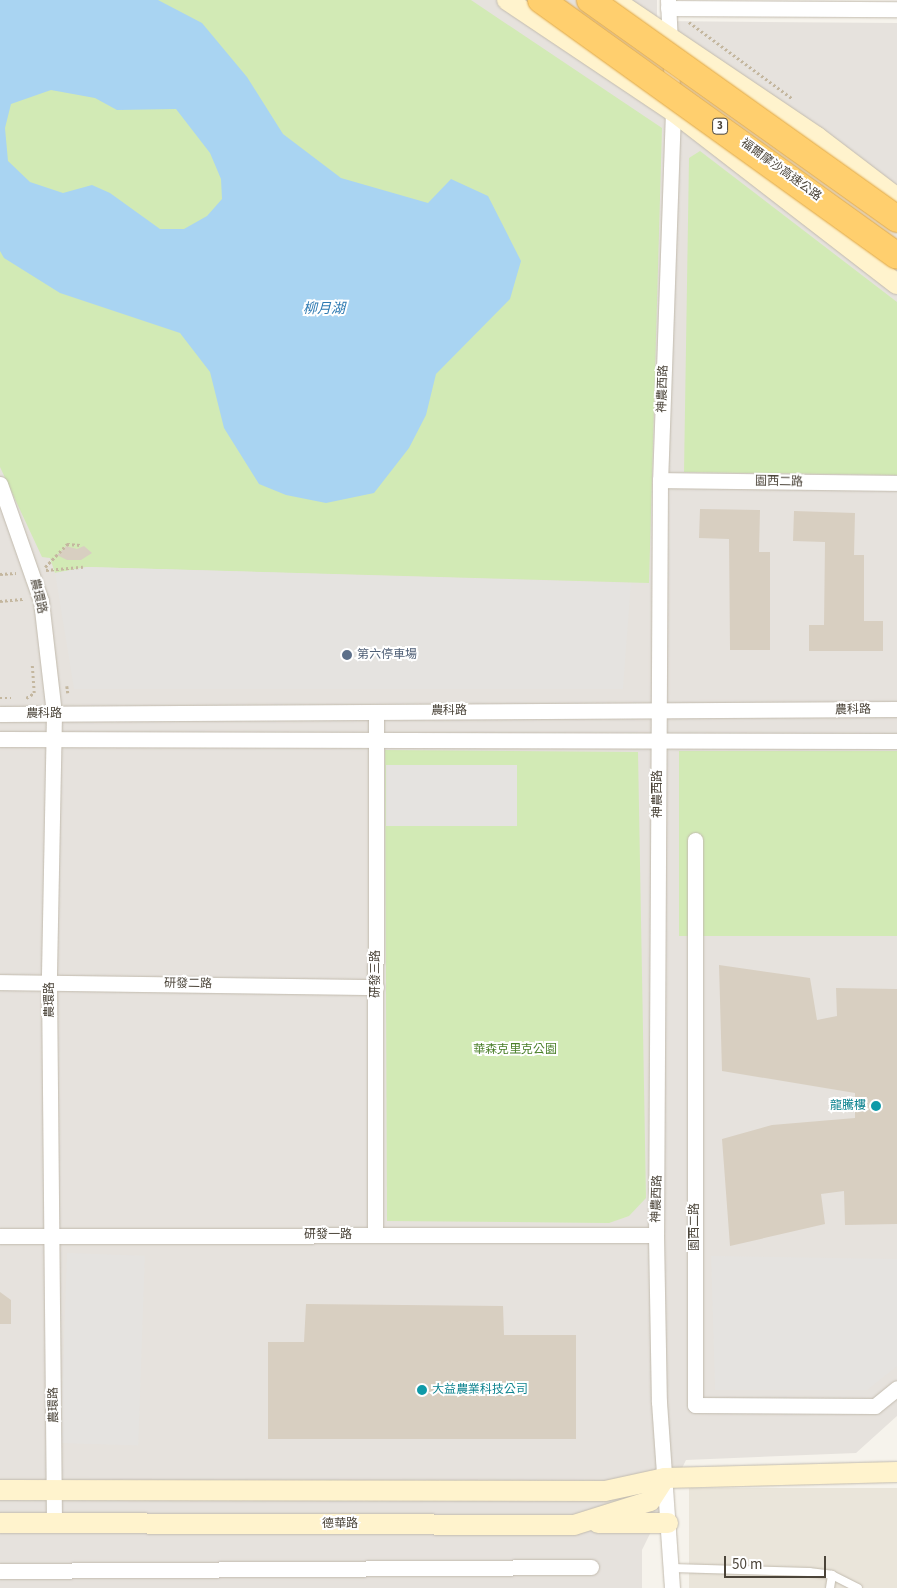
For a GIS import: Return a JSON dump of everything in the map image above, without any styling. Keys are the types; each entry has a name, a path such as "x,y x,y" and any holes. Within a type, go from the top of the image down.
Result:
{"highway":[{"name":"福爾摩沙高速公路","path":"541,0 897,256"},
{"name":"3","path":"590,0 897,219"}],"street":[{"path":"507,0 673,111 897,284"},
{"path":"614,0 670,40 817,137 897,198"},
{"path":"668,4 897,9"},
{"name":"神農西路","path":"668,4 673,111 660,480 656,1235 665,1478 672,1588"},
{"name":"園西二路","path":"660,480 897,483"},
{"name":"農環路","path":"0,484 40,600 54,714 49,982 54,1524"},
{"name":"農科路","path":"0,714 897,710"},
{"name":"研發三路","path":"375,1235 376,712"},
{"name":"農科路","path":"0,739 897,741"},
{"name":"園西二路","path":"695,840 695,1405 875,1406 897,1388"},
{"name":"研發二路","path":"0,982 376,987"},
{"name":"研發一路","path":"0,1236 656,1235"},
{"path":"0,1490 605,1490 665,1478 897,1472"},
{"name":"德華路","path":"0,1523 581,1522 650,1501 665,1478"},
{"path":"581,1522 668,1524"},
{"path":"0,1571 591,1567"}],"lane":[{"path":"672,1568 832,1575 858,1588"},
{"path":"830,1588 832,1575"}],"path":[{"path":"668,4 798,102"},
{"path":"45,567 67,544 81,545"},
{"path":"45,567 83,567"},
{"path":"45,567 48,580"},
{"path":"0,574 18,573 20,582"},
{"path":"22,591 26,609"},
{"path":"0,601 25,599"},
{"path":"0,698 32,696 32,656"},
{"path":"66,684 68,693"}],"shaded area":[{"path":"0,0 657,0 657,21 897,23 897,1416 856,1453 686,1460 642,1550 642,1588 0,1588"},
{"name":"第六停車場","path":"87,567 631,583 623,689 74,689 55,573"},
{"path":"386,765 517,765 517,826 386,826"},
{"path":"67,1253 145,1256 138,1446 60,1443"},
{"path":"711,1256 897,1259 897,1366 867,1390 715,1390"},
{"path":"689,1488 897,1488 897,1588 689,1588"}],"green space":[{"path":"0,0 471,0 662,128 649,583 87,567 55,573 50,558 42,557 0,467"},
{"path":"700,151 897,302 897,475 684,472 689,158"},
{"name":"華森克里克公園","path":"385,750 638,752 646,1198 629,1216 609,1223 387,1221"},
{"path":"679,751 897,751 897,936 679,936"}],"water":[{"name":"柳月湖","path":"0,0 158,0 202,23 247,77 283,134 341,178 428,203 451,179 488,196 521,261 510,299 436,374 426,415 409,448 374,493 326,503 286,495 259,484 224,428 210,372 180,333 60,293 4,258 0,251","holes":["51,90 95,98 117,110 176,109 210,153 221,179 222,199 207,216 184,229 160,229 110,193 92,185 63,193 30,182 8,161 5,128 11,104"]}],"building":[{"path":"700,509 760,510 759,552 770,552 770,650 730,650 729,539 699,538"},
{"path":"794,511 855,513 854,555 864,555 864,621 883,621 883,651 809,651 809,625 824,625 825,542 793,541"},
{"path":"66,546 77,549 84,546 92,553 81,560 67,560 57,555"},
{"name":"龍騰樓","path":"719,965 810,978 817,1020 837,1016 836,988 897,989 897,1224 845,1225 844,1191 821,1194 825,1224 730,1246 722,1139 772,1125 855,1118 855,1093 722,1071"},
{"path":"0,1292 11,1300 11,1324 0,1324"},
{"name":"大益農業科技公司","path":"306,1304 503,1306 504,1335 576,1335 576,1439 268,1439 268,1342 304,1342"}],"place":[{"name":"第六停車場","path":"347,655"},
{"name":"龍騰樓","path":"876,1106"},
{"name":"大益農業科技公司","path":"422,1390"}]}
